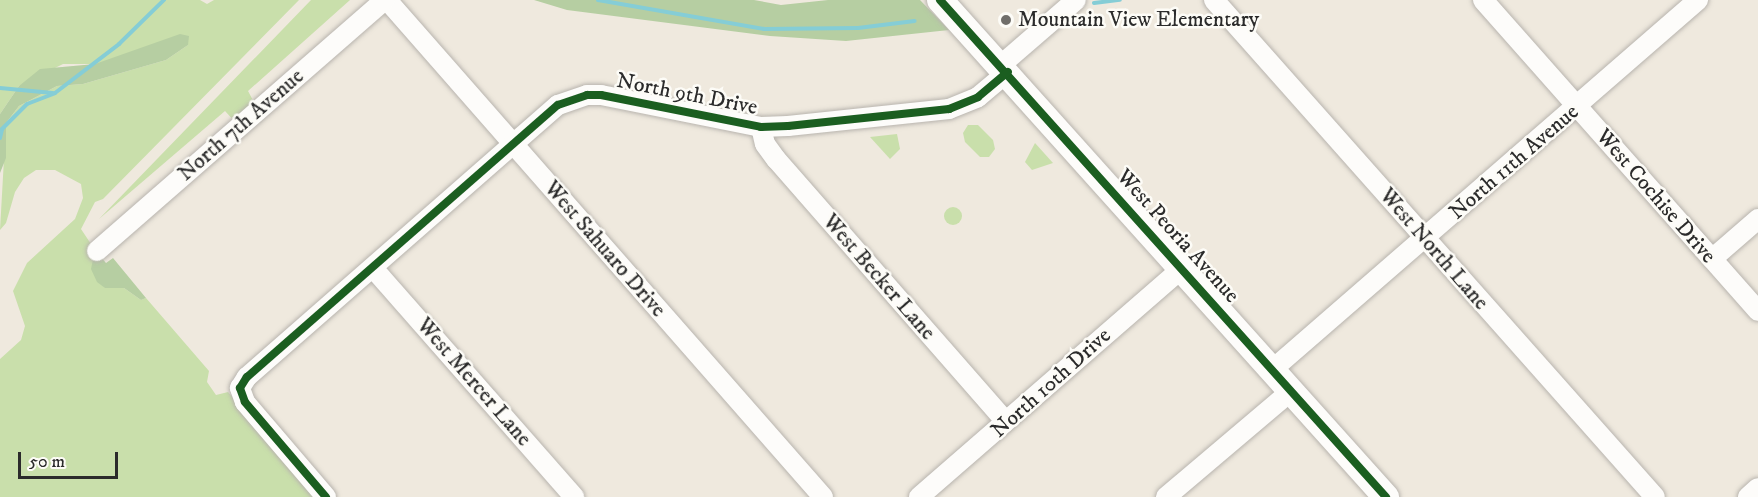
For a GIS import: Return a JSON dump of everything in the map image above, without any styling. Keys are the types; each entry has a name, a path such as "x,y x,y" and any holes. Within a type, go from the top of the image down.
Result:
{"main road":[{"name":"West Peoria Avenue","path":"940,0 1386,497"}],"street":[{"name":"West Sahuaro Drive","path":"386,0 822,497"},
{"name":"North 7th Avenue","path":"97,251 386,0"},
{"name":"North 9th Drive","path":"326,497 245,402 240,388 247,377 558,105 587,95 663,106 761,127 949,109 978,97 1076,0"},
{"name":"West North Lane","path":"1214,0 1655,497"},
{"name":"West Cochise Drive","path":"1483,0 1758,311"},
{"name":"North 11th Avenue","path":"1273,369 1578,107 1698,0"},
{"name":"West Becker Lane","path":"761,127 765,144 776,159 1005,421"},
{"path":"1712,259 1758,219"},
{"name":"West Mercer Lane","path":"373,268 574,497"},
{"name":"North 10th Drive","path":"920,497 1182,268"},
{"path":"1166,497 1292,390"},
{"path":"1748,497 1758,488"}],"green space":[{"path":"0,0 200,0 207,4 214,0 299,0 103,199 95,202 81,229 95,250 105,288 124,288 141,300 146,298 209,371 207,382 216,395 228,392 320,497 0,497 0,359 21,340 25,326 13,291 27,263 75,219 83,198 81,184 55,170 36,170 24,178 15,192 6,223 0,230 6,123 19,106 57,86 83,84 166,60 188,45 95,64 63,64 19,86 0,114"},
{"path":"311,0 350,0 248,91 256,106 237,124 225,111 99,219"},
{"path":"534,0 754,0 781,5 828,0 920,0 949,30 846,41 770,36 567,10"},
{"path":"180,34 189,36 188,45 166,60 83,84 57,86 19,106 6,123 6,158 0,173 0,114 19,86 40,69 95,64"},
{"path":"968,125 978,125 993,140 995,149 989,157 980,157 965,142 963,133"},
{"path":"897,134 900,149 890,159 870,137"},
{"path":"1035,143 1053,163 1032,170 1025,162"},
{"path":"953,207 959,210 962,216 959,222 953,225 947,222 944,216 947,210"},
{"path":"95,250 106,263 113,258 146,298 141,300 124,288 105,288 97,282 91,269"}],"waterway":[{"path":"0,138 2,129 27,104 55,93 119,44 164,0"},
{"path":"598,0 764,29 858,28 915,21"},
{"path":"1094,3 1120,0"},
{"path":"0,88 53,93"}],"cycle path":[{"path":"940,0 1386,497"},
{"path":"326,497 245,402 240,388 247,377 558,105 587,95 601,95 761,127 788,126 949,109 978,97 1008,72"}],"place":[{"name":"Mountain View Elementary","path":"1006,20"}]}
